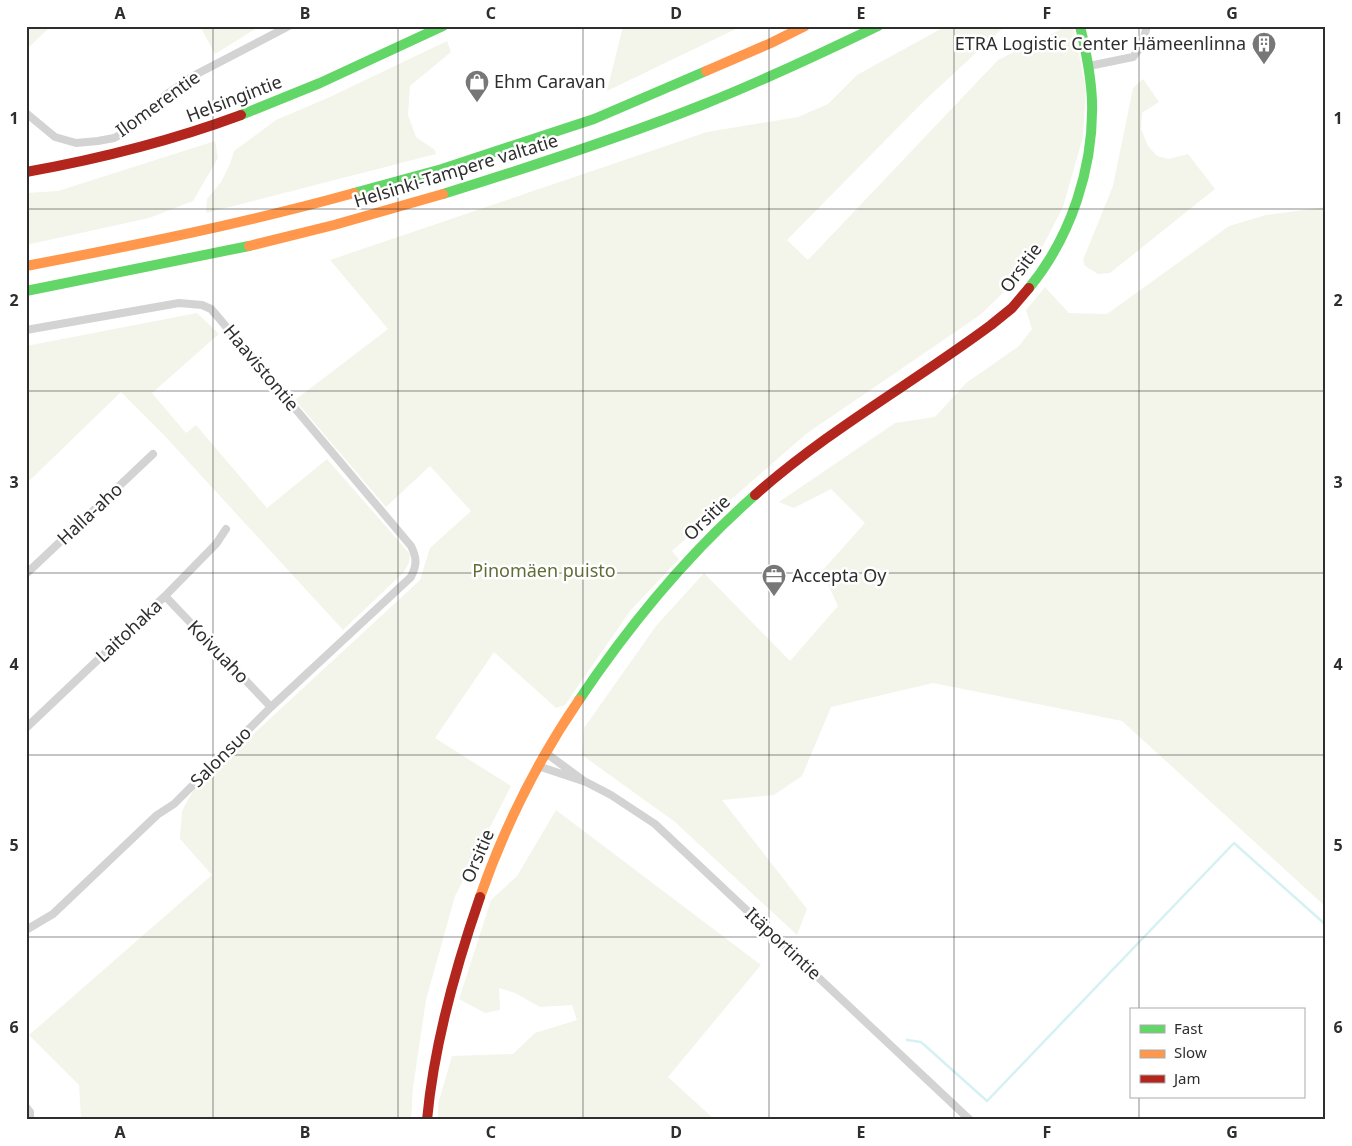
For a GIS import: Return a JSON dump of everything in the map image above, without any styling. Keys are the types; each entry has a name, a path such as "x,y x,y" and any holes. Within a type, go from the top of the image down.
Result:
{"main road":[{"name":"Helsingintie","path":"26,172 113,155 236,117 362,64 443,26"},
{"name":"Helsinki-Tampere valtatie","path":"26,266 175,237 285,212 442,169 594,118 770,43 805,26"},
{"name":"Helsinki-Tampere valtatie","path":"26,291 180,260 291,235 376,214 477,183 678,115 878,26"},
{"name":"Orsitie","path":"427,1120 440,1037 468,925 490,869 510,822 538,766 580,697 617,643 653,598 740,508 780,473 832,434 949,356 1010,309 1034,282 1056,249 1074,213 1085,179 1090,151 1093,120 1092,90 1080,26"}],"street":[{"name":"Ilomerentie","path":"26,113 55,137 76,142 114,138 129,130 167,94 193,76 289,26"},
{"path":"1089,66 1133,57 1142,45 1147,26"},
{"name":"Haavistontie","path":"26,330 179,302 202,305 211,310 241,343 411,546 416,557 416,567 411,577"},
{"name":"Halla-aho","path":"26,574 153,454"},
{"name":"Laitohaka","path":"26,728 165,596 216,544 226,530"},
{"name":"Salonsuo","path":"26,930 53,914 157,815 174,804 271,707 411,577"},
{"name":"Koivuaho","path":"165,596 271,707"},
{"name":"Itäportintie","path":"546,753 568,767 586,782"},
{"name":"Itäportintie","path":"538,766 586,782 611,795 655,824 966,1118"},
{"path":"26,1107 30,1112 30,1120"}],"green space":[{"path":"26,26 51,26 27,49"},
{"path":"200,26 260,26 215,54"},
{"path":"623,26 742,26 607,91"},
{"name":"Pinomäen puisto","path":"946,26 1005,26 923,102 787,240 808,260 998,60 1068,26 1073,26 1086,88 1083,137 1063,207 1034,263 980,315 806,434 672,551 679,559 630,611 565,705 556,708 494,652 435,738 511,786 455,896 426,1000 413,1088 411,1120 81,1120 79,1085 29,1035 212,875 180,839 182,811 194,789 420,580 430,548 471,511 430,466 386,507 295,400 388,329 330,260 707,132 798,117 828,104 857,75"},
{"path":"447,41 451,52 410,86 408,115 416,137 435,150 436,154 206,213 207,199 221,182 234,151 276,120 332,96"},
{"path":"1143,79 1159,102 1142,113 1141,129 1148,146 1157,156 1169,159 1188,154 1215,189 1110,273 1098,274 1085,266 1083,260 1113,186 1133,88"},
{"path":"215,141 218,158 193,201 149,218 26,245 26,193 58,191"},
{"path":"1326,207 1326,907 1122,721 933,683 831,707 802,776 774,795 722,800 807,909 797,935 675,822 582,755 584,728 656,626 704,573 790,661 838,606 822,571 865,523 831,489 794,508 779,502 895,423 935,417 966,383 1019,346 1032,329 1026,310 1045,287 1069,313 1107,314 1229,226 1266,215"},
{"path":"197,313 219,334 152,393 186,433 196,425 267,508 327,459 410,554 409,563 404,572 343,630 163,434 121,392 26,484 26,346"},
{"path":"556,810 761,965 668,1077 715,1120 438,1120 438,1104 452,1056 513,1054 535,1033 577,1020 572,1005 540,1007 515,993 499,988 500,1010 485,1013 459,999 491,900 517,876"}],"waterway":[{"path":"907,1040 921,1042 987,1101 1234,843 1326,925"}],"traffic: fast":[{"path":"241,115 320,83 443,26"},
{"path":"443,194 573,152 670,117 769,77 878,26"},
{"path":"1029,288 1057,247 1068,224 1084,176 1089,151 1092,101 1088,63 1080,26"},
{"path":"354,193 442,169 594,119 706,71"},
{"path":"26,291 249,246"},
{"path":"579,700 618,644 683,566 755,495"}],"traffic: slow":[{"path":"706,71 805,26"},
{"path":"26,266 191,233 354,193"},
{"path":"249,246 334,225 443,194"},
{"path":"480,897 489,871 523,795 550,746 579,700"}],"traffic: jam":[{"path":"26,172 135,148 241,115"},
{"path":"755,495 783,471 841,428 991,325 1012,308 1029,288"},
{"path":"427,1120 440,1035 454,979 480,897"}],"place":[{"name":"ETRA Logistic Center Hämeenlinna","path":"1264,65"},
{"name":"Ehm Caravan","path":"477,103"},
{"name":"Accepta Oy","path":"774,597"}]}
